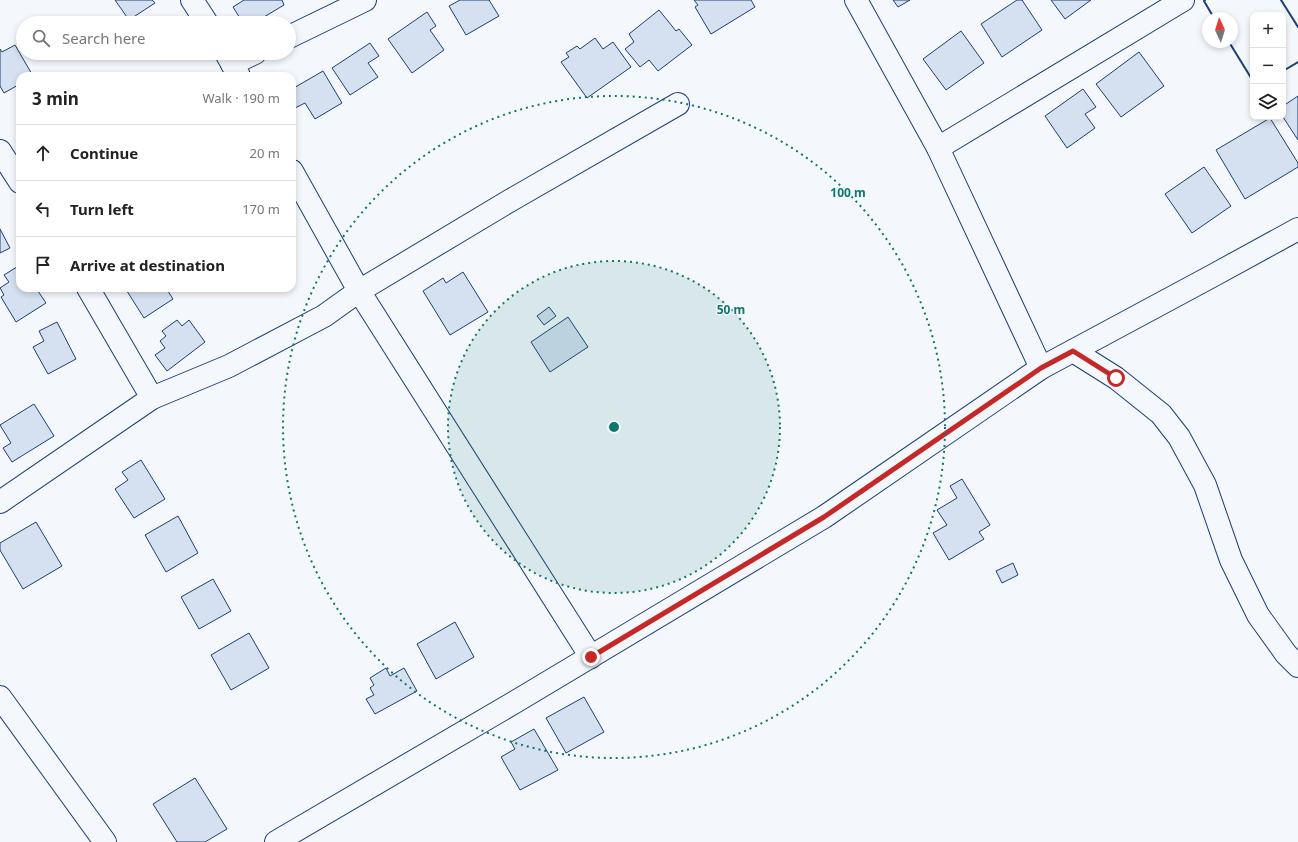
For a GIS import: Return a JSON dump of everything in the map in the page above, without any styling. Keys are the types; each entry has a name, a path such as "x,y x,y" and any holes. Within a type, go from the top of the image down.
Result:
{"street":[{"path":"192,0 202,16"},
{"path":"296,34 364,0"},
{"path":"856,0 938,148 1041,368"},
{"path":"938,148 1183,0"},
{"path":"0,502 152,398 229,366 324,316 359,291 511,200 678,104"},
{"path":"0,151 16,176"},
{"path":"296,178 359,291 591,657"},
{"path":"276,842 591,657 824,517 1041,368 1298,229"},
{"path":"90,292 152,398"},
{"path":"1073,351 1116,378 1150,405 1161,414 1179,437 1205,485 1231,560 1258,615 1286,654 1298,666"},
{"path":"0,697 104,842"}],"building":[{"path":"115,0 152,0 155,3 135,16 126,16"},
{"path":"244,0 282,0 284,5 266,16 239,16 233,7"},
{"path":"460,0 489,0 499,16 466,35 449,6"},
{"path":"694,0 751,0 755,7 711,34 695,7 698,5"},
{"path":"893,0 910,0 898,7"},
{"path":"1017,0 1022,0 1042,30 1002,57 981,24"},
{"path":"1051,0 1091,0 1065,19"},
{"path":"659,10 676,31 679,29 692,45 658,71 649,60 640,67 625,49 634,42 629,34"},
{"path":"427,12 436,26 430,30 444,50 412,73 388,39"},
{"path":"961,31 984,63 946,90 923,59"},
{"path":"595,38 603,49 613,42 631,67 587,98 561,62 569,57 566,53 577,46 580,49"},
{"path":"370,43 379,56 368,63 378,77 350,95 332,68"},
{"path":"15,45 16,60 24,60 31,72 16,72 16,86 4,93 0,86 0,49 2,52"},
{"path":"1139,52 1164,86 1121,117 1096,84"},
{"path":"323,71 342,103 315,119 305,103 296,108 296,87"},
{"path":"1083,89 1096,107 1085,114 1095,128 1067,148 1045,116"},
{"path":"1298,96 1298,140 1285,120 1286,104"},
{"path":"1267,120 1271,120 1298,163 1298,167 1245,199 1216,150"},
{"path":"1204,167 1231,206 1192,233 1165,194"},
{"path":"0,229 10,248 0,253"},
{"path":"16,268 16,292 39,292 46,303 16,322 1,297 4,295 0,288 9,282 4,275"},
{"path":"463,272 488,312 450,335 423,291 443,278 446,283"},
{"path":"128,292 169,292 173,299 144,318"},
{"path":"549,307 556,316 544,325 537,316"},
{"path":"568,317 588,347 550,372 531,342"},
{"path":"177,320 182,326 189,320 205,342 167,371 155,355 165,348 160,341 166,336 162,331"},
{"path":"57,322 76,359 48,374 33,347 44,341 39,331"},
{"path":"34,404 54,436 12,462 3,448 11,443 0,425"},
{"path":"141,460 165,499 134,518 115,489 128,480 122,472"},
{"path":"962,479 990,525 979,532 984,539 949,560 933,533 947,525 937,510 957,498 950,486"},
{"path":"178,516 198,553 166,572 145,535"},
{"path":"36,522 62,566 23,589 0,550 0,543"},
{"path":"1013,563 1018,575 1002,583 996,571"},
{"path":"213,579 231,611 199,629 181,597"},
{"path":"455,622 474,657 436,679 417,644"},
{"path":"249,633 269,668 231,690 211,655"},
{"path":"386,668 390,676 404,668 417,691 375,714 366,699 374,695 370,688 374,685 370,678"},
{"path":"584,697 604,732 566,753 546,718"},
{"path":"534,729 558,770 520,790 501,757 515,749 511,742"},
{"path":"195,778 227,829 205,842 177,842 153,804"}],"wall":[{"path":"1205,0 1204,1 1210,12"},
{"path":"1281,0 1298,27"},
{"path":"1233,48 1250,76"},
{"path":"1286,69 1298,62"}],"route":[{"path":"591,657 824,517 1041,368 1073,351 1116,378"}]}
